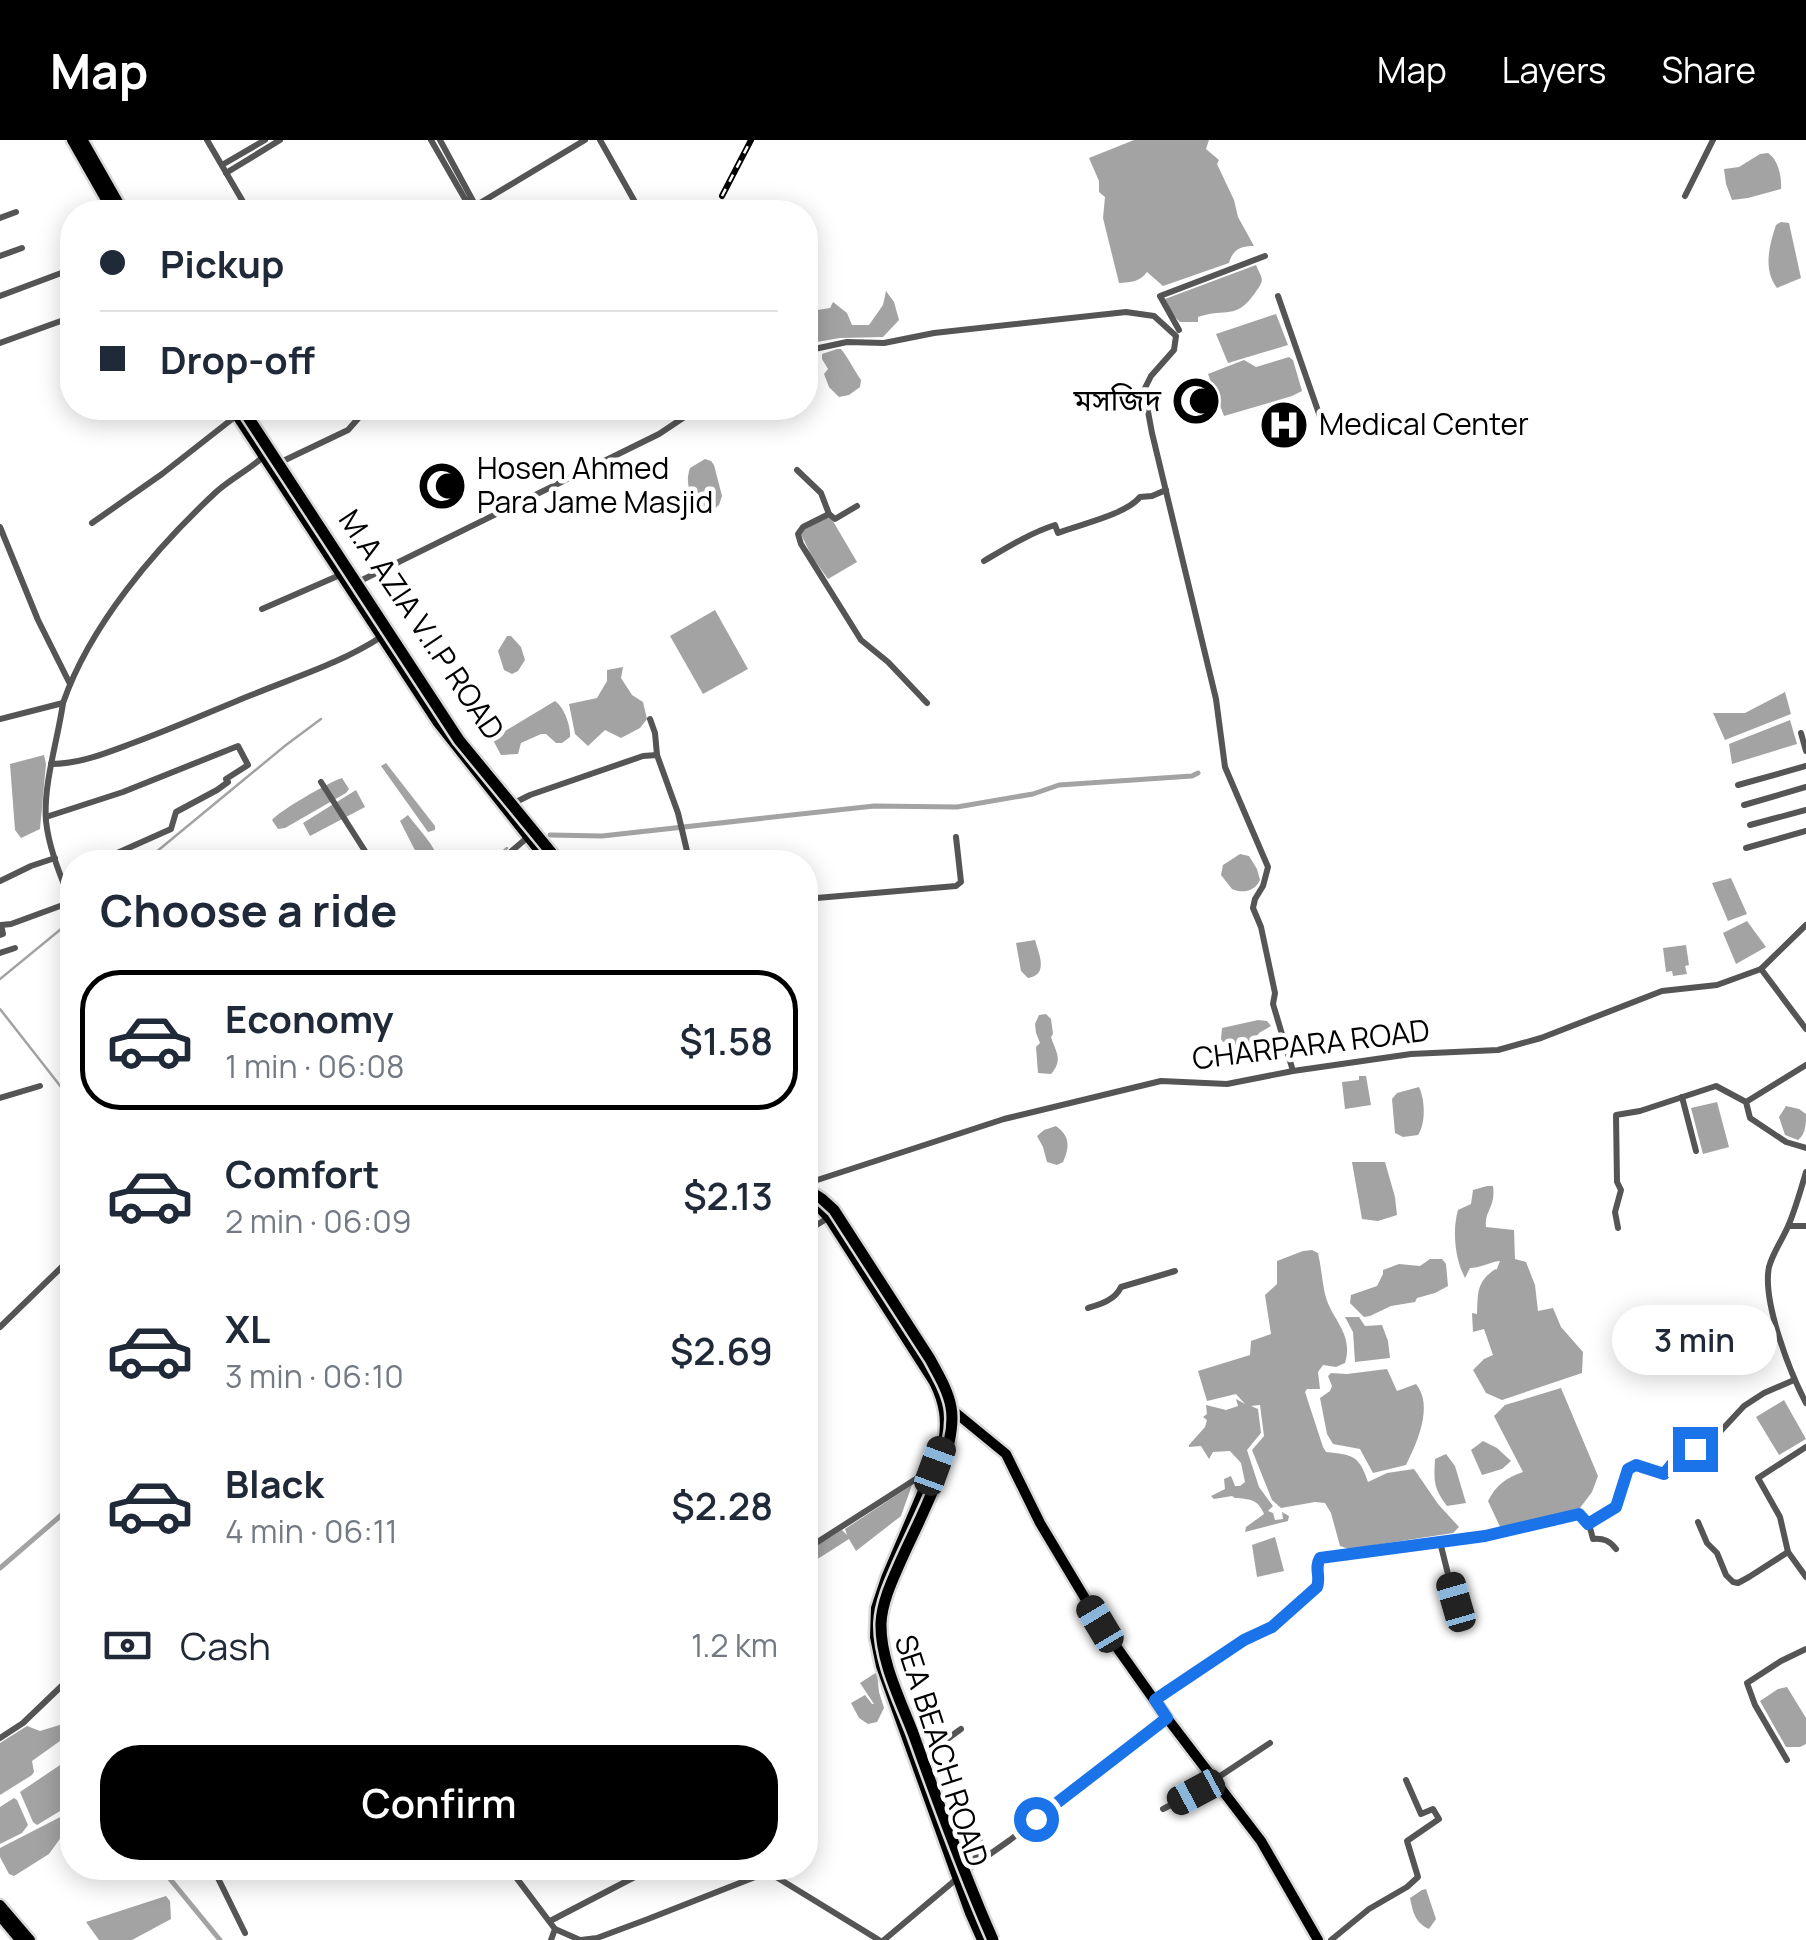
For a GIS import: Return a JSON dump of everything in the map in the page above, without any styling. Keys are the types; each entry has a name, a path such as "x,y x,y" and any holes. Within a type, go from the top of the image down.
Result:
{"highway":[{"path":"79,140 113,200"},
{"path":"246,420 455,743 540,850"},
{"path":"246,420 459,740 552,850"},
{"path":"818,1196 834,1210 930,1359 952,1408 948,1453 883,1606 882,1638 888,1665 989,1940"},
{"path":"818,1201 829,1212 938,1383 950,1413 944,1452 879,1607 878,1636 890,1683 950,1849 989,1940"}],"main road":[{"path":"245,420 340,575 353,585 381,637 452,744 539,850"},
{"name":"M.A AZIA V.I.P ROAD","path":"248,420 283,460 353,585 553,850"},
{"path":"818,1206 934,1382 950,1413 1006,1454 1040,1523 1100,1624 1261,1841 1318,1940"},
{"path":"939,1469 950,1413"},
{"name":"SEA BEACH ROAD","path":"939,1469 892,1587 884,1624 885,1643 989,1940"},
{"name":"SEA BEACH ROAD","path":"939,1469 886,1578 876,1608 875,1636 881,1666 966,1871"},
{"path":"0,1905 30,1940"},
{"path":"0,1916 20,1940"}],"street":[{"path":"207,140 242,200"},
{"path":"224,169 265,140"},
{"path":"224,169 280,140"},
{"path":"431,140 466,200"},
{"path":"440,140 472,200"},
{"path":"491,200 585,140"},
{"path":"600,140 634,200"},
{"path":"1685,196 1713,140"},
{"path":"0,218 16,212"},
{"path":"0,256 22,248"},
{"path":"1179,330 1160,296 1265,256"},
{"path":"0,296 60,274"},
{"path":"1278,296 1324,430"},
{"path":"818,347 846,342 884,344 934,334 1126,312 1154,316 1176,336 1174,350 1144,390 1216,699 1225,767 1268,868 1253,908 1261,927 1275,994 1273,1004 1293,1071"},
{"path":"0,343 60,321"},
{"path":"92,523 162,474 226,420"},
{"path":"283,460 348,430 357,420"},
{"path":"353,585 681,420"},
{"path":"60,873 46,816 51,764 73,674 150,559 218,491 265,456"},
{"path":"797,470 821,493 829,514 835,518 858,506"},
{"path":"984,562 1044,528 1055,525 1058,533 1082,526 1134,505 1140,497 1166,490"},
{"path":"829,514 803,526 798,534 801,544 861,640 927,703"},
{"path":"0,527 38,620 70,684"},
{"path":"262,609 340,575"},
{"path":"51,764 78,762 180,726 343,659 381,637"},
{"path":"0,719 63,703"},
{"path":"650,719 687,850"},
{"path":"1801,733 1806,751"},
{"path":"46,816 123,792 238,746 248,765 216,790 176,812 171,829 124,850"},
{"path":"516,802 643,756 657,755"},
{"path":"1738,784 1806,766"},
{"path":"321,782 364,850"},
{"path":"1744,805 1806,787"},
{"path":"1750,825 1806,810"},
{"path":"1746,848 1806,831"},
{"path":"513,850 528,837"},
{"path":"818,898 956,886 961,882 956,837"},
{"path":"0,880 55,858"},
{"path":"0,936 4,933 1,925 60,908"},
{"name":"CHARPARA ROAD","path":"818,1184 1004,1119 1162,1082 1227,1084 1427,1053 1498,1050 1541,1038 1662,991 1717,985 1761,969 1806,925"},
{"path":"0,953 15,948"},
{"path":"1761,969 1806,1029"},
{"path":"1746,1102 1806,1065"},
{"path":"0,1098 40,1086"},
{"path":"1618,1228 1615,1212 1621,1190 1617,1182 1616,1115 1716,1086 1746,1102 1750,1118 1786,1142 1806,1148"},
{"path":"1682,1097 1696,1151"},
{"path":"1806,1172 1789,1226 1768,1272 1779,1335 1806,1403"},
{"path":"818,1224 829,1218"},
{"path":"1789,1226 1806,1226"},
{"path":"0,1326 60,1268"},
{"path":"1088,1308 1118,1294 1121,1287 1175,1271"},
{"path":"1588,1524 1616,1507 1628,1469 1636,1465 1664,1474 1673,1463 1717,1435 1744,1406 1794,1380"},
{"path":"1806,1446 1758,1478 1780,1517 1788,1552 1806,1577"},
{"path":"818,1542 939,1469"},
{"path":"1155,1700 1284,1617 1317,1587 1320,1558 1514,1530 1579,1514 1593,1539 1611,1542 1616,1550"},
{"path":"1698,1522 1732,1582 1749,1577 1788,1552"},
{"path":"1440,1542 1456,1602"},
{"path":"1787,1760 1755,1706 1747,1683 1806,1649"},
{"path":"0,1738 23,1723 60,1688"},
{"path":"783,1880 882,1940 1167,1718"},
{"path":"924,1756 961,1729"},
{"path":"1163,1809 1270,1743"},
{"path":"1331,1940 1418,1878 1407,1840 1439,1819 1433,1810 1421,1814 1406,1780"},
{"path":"966,1871 980,1839"},
{"path":"220,1880 245,1934"},
{"path":"518,1880 553,1925 580,1940 597,1938 742,1880"},
{"path":"553,1925 631,1880"},
{"path":"551,1940 553,1925"}],"shaded area":[{"path":"1134,140 1209,140 1206,149 1219,160 1217,164 1238,217 1254,246 1238,249 1229,263 1163,286 1147,272 1138,280 1119,283 1103,218 1105,197 1099,192 1099,181 1089,158"},
{"path":"1768,153 1779,169 1781,189 1732,200 1724,169 1739,167"},
{"path":"1789,223 1801,278 1777,288 1770,273 1769,257 1776,225"},
{"path":"1256,265 1262,282 1242,307 1198,317 1198,322 1180,322 1172,314 1165,299"},
{"path":"886,291 899,320 883,337 818,342 818,310 830,308 833,302 847,313 852,325 869,325 883,305"},
{"path":"1276,314 1288,345 1228,363 1216,334"},
{"path":"841,349 861,380 860,387 839,397 829,387 824,374 828,369 822,359 822,354"},
{"path":"1289,357 1302,391 1224,416 1208,374 1244,360 1256,367"},
{"path":"705,459 714,465 722,496 712,511 695,499 688,482 690,468"},
{"path":"830,516 857,562 828,579 800,532"},
{"path":"715,610 748,669 703,694 670,636"},
{"path":"507,636 521,647 525,660 512,674 504,670 498,651"},
{"path":"623,667 621,678 632,695 643,702 647,719 640,728 621,738 605,730 588,746 575,734 569,704 597,698 607,681 607,670"},
{"path":"1785,692 1791,714 1725,740 1713,713 1745,713"},
{"path":"555,701 566,717 570,737 556,743 541,734 521,743 518,754 501,755 495,737"},
{"path":"1790,720 1797,744 1732,764 1729,744"},
{"path":"44,755 40,829 21,838 15,830 10,764"},
{"path":"386,763 435,830 428,832 381,766"},
{"path":"342,778 349,789 346,793 278,829 272,820 276,816"},
{"path":"356,790 365,807 310,836 303,823"},
{"path":"408,815 434,850 415,850 400,821"},
{"path":"1240,854 1249,856 1260,880 1244,891 1232,889 1221,875 1223,865"},
{"path":"1731,878 1747,914 1728,921 1712,883"},
{"path":"1747,921 1766,947 1736,964 1723,933"},
{"path":"1035,940 1040,968 1039,973 1028,978 1021,971 1016,943"},
{"path":"1686,945 1687,974 1673,976 1672,971 1666,972 1663,948"},
{"path":"1046,1014 1051,1019 1051,1037 1058,1059 1051,1074 1038,1073 1036,1047 1040,1043 1035,1024 1039,1015"},
{"path":"1258,1020 1271,1026 1254,1041 1232,1045 1221,1039 1222,1028"},
{"path":"1359,1076 1366,1076 1371,1105 1345,1109 1342,1082 1359,1080"},
{"path":"1419,1087 1424,1111 1421,1130 1418,1135 1403,1137 1395,1133 1392,1099 1397,1093"},
{"path":"1717,1102 1729,1147 1703,1154 1691,1108"},
{"path":"1786,1106 1806,1114 1804,1132 1798,1140 1785,1135 1779,1117"},
{"path":"1056,1126 1068,1147 1063,1162 1057,1165 1047,1162 1037,1136"},
{"path":"1352,1162 1385,1162 1397,1215 1378,1221 1362,1219"},
{"path":"1493,1186 1493,1193 1486,1227 1514,1230 1515,1259 1526,1262 1535,1285 1538,1311 1553,1308 1561,1327 1583,1352 1582,1373 1502,1400 1486,1393 1473,1370 1493,1355 1484,1329 1473,1332 1472,1313 1477,1314 1482,1283 1500,1261 1470,1268 1465,1278 1455,1245 1458,1210 1471,1204 1473,1190"},
{"path":"1312,1250 1318,1253 1325,1294 1347,1343 1345,1363 1336,1367 1323,1365 1318,1372 1320,1389 1305,1392 1323,1447 1326,1452 1354,1458 1368,1482 1387,1473 1414,1469 1459,1527 1453,1533 1349,1549 1340,1546 1325,1503 1281,1508 1272,1500 1252,1450 1264,1436 1260,1405 1251,1406 1258,1409 1261,1433 1247,1450 1259,1487 1273,1506 1268,1511 1275,1520 1283,1519 1282,1512 1289,1516 1288,1521 1245,1532 1264,1514 1259,1505 1232,1496 1211,1496 1225,1489 1224,1479 1231,1476 1235,1486 1245,1482 1241,1463 1230,1451 1213,1452 1209,1459 1201,1446 1189,1445 1205,1427 1206,1405 1226,1410 1238,1406 1236,1399 1245,1404 1236,1394 1207,1401 1198,1371 1250,1355 1251,1341 1271,1334 1265,1295 1277,1284 1277,1261"},
{"path":"1430,1259 1442,1259 1446,1264 1448,1286 1415,1302 1391,1306 1370,1316 1364,1317 1350,1303 1351,1295 1377,1286 1383,1270 1399,1264 1420,1266"},
{"path":"1345,1317 1359,1317 1365,1326 1382,1325 1390,1358 1355,1362 1353,1332"},
{"path":"1387,1369 1397,1391 1416,1384 1424,1413 1406,1465 1373,1473 1360,1449 1333,1444 1327,1434 1320,1398 1330,1391 1331,1373"},
{"path":"1561,1388 1598,1476 1592,1492 1580,1508 1502,1531 1488,1501 1502,1483 1523,1472 1494,1416 1505,1405"},
{"path":"1784,1400 1806,1439 1779,1455 1756,1417"},
{"path":"1483,1441 1511,1461 1502,1469 1482,1475 1471,1450"},
{"path":"1446,1454 1455,1466 1466,1503 1447,1506 1437,1489 1435,1459"},
{"path":"912,1485 901,1516 856,1551 849,1539 818,1559 818,1545 842,1530 847,1535 845,1529"},
{"path":"1275,1537 1284,1571 1257,1577 1252,1545"},
{"path":"877,1672 884,1708 877,1722 868,1724 859,1718 851,1703 865,1695 874,1704 860,1683"},
{"path":"1787,1687 1806,1718 1806,1744 1800,1747 1786,1747 1760,1701"},
{"path":"60,1725 60,1741 32,1761 32,1775 0,1795 0,1743 27,1726 40,1731"},
{"path":"60,1765 60,1811 37,1825 20,1792"},
{"path":"14,1798 28,1825 22,1833 0,1844 0,1807"},
{"path":"60,1817 60,1839 49,1854 14,1876 0,1857 0,1848"},
{"path":"1426,1889 1436,1919 1429,1929 1418,1920 1410,1898"},
{"path":"166,1896 171,1919 132,1940 99,1940 86,1922"}],"waterway":[{"path":"159,850 321,719"},
{"path":"550,835 602,836 874,806 957,807 1033,794 1059,785 1198,773"},
{"path":"0,979 60,930"},
{"path":"0,1009 60,1086"},
{"path":"0,1568 60,1516"},
{"path":"171,1880 220,1940"}],"railway":[{"path":"722,196 751,140"}],"place":[{"name":"মসজিদ","path":"1196,401"},
{"name":"Medical Center","path":"1284,425"},
{"name":"Hosen Ahmed Para Jame Masjid","path":"442,486"}],"route":[{"path":"1036,1819 1167,1718 1155,1700 1244,1640 1272,1627 1317,1587 1320,1558 1485,1536 1579,1514 1588,1524 1616,1507 1628,1469 1636,1465 1664,1474 1695,1449"}]}
